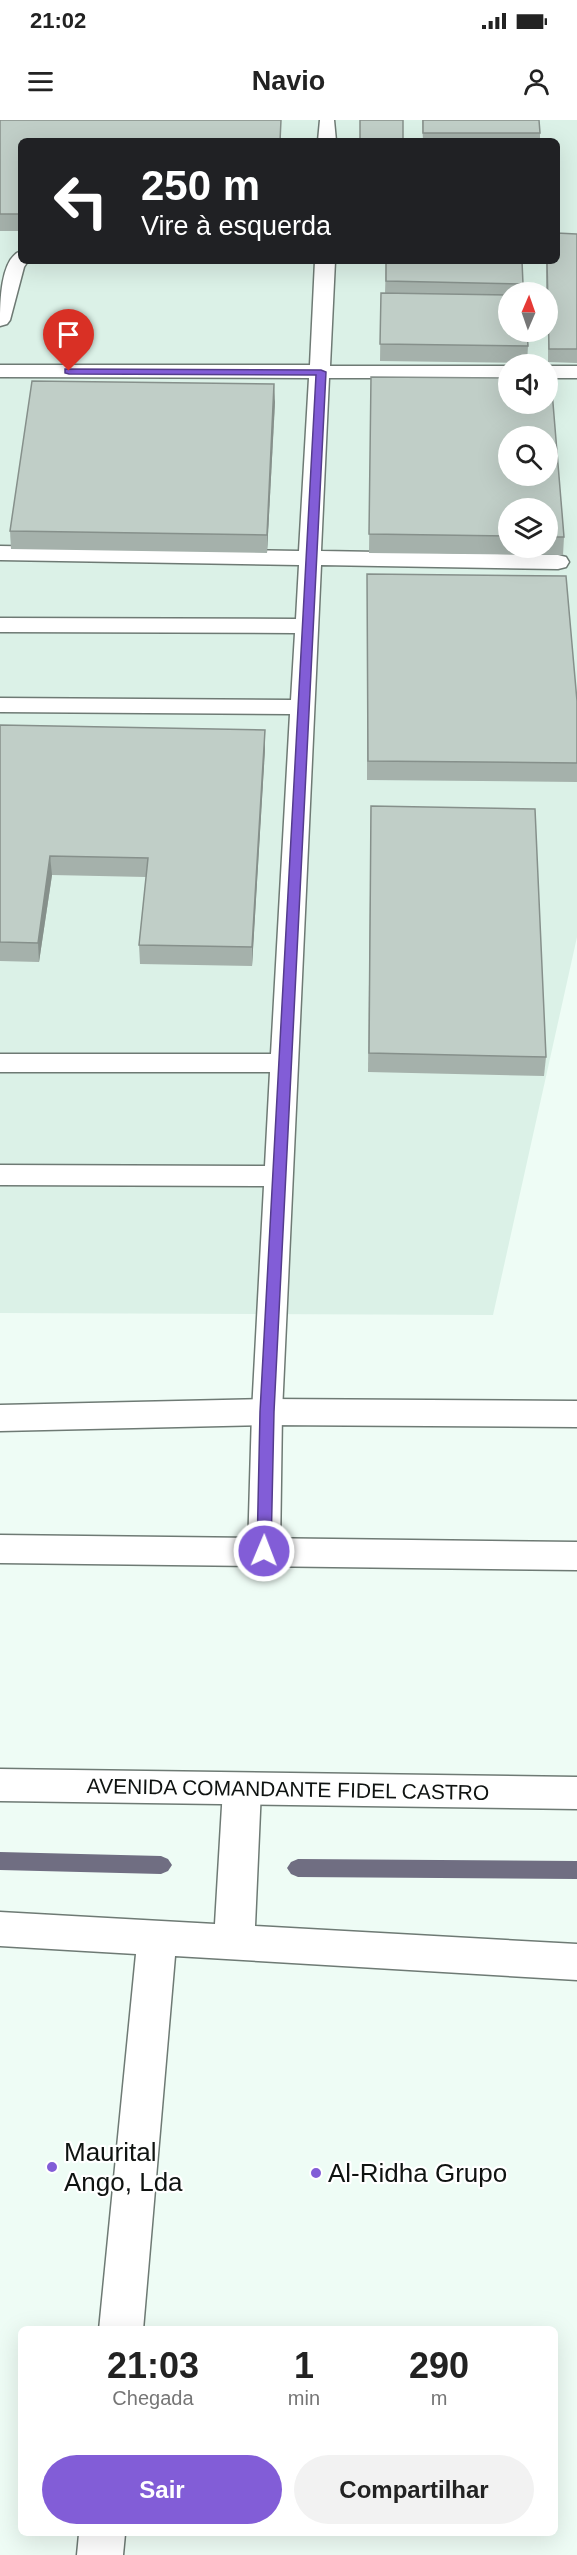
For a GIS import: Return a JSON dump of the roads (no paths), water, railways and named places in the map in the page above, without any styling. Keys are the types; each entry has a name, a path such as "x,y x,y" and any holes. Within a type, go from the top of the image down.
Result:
{"main road":[{"path":"0,1418 267,1412 577,1414"},
{"path":"0,1549 577,1556"},
{"name":"AVENIDA COMANDANTE FIDEL CASTRO","path":"0,1785 577,1793"},
{"path":"234,1942 242,1789"},
{"path":"0,1929 577,1962"},
{"path":"121,2326 157,1937"},
{"path":"100,2555 102,2536"}],"lane":[{"path":"0,320 14,266 18,261"},
{"path":"264,1551 267,1412 325,264"},
{"path":"0,371 498,372"},
{"path":"558,372 577,372"},
{"path":"0,553 558,562"},
{"path":"0,625 308,626"},
{"path":"0,705 303,707"},
{"path":"0,1063 285,1063"},
{"path":"0,1175 279,1176"}],"waterway":[{"path":"0,1861 161,1865"},
{"path":"298,1868 577,1870"}],"place":[{"name":"Maurital Ango, Lda","path":"52,2167"},
{"name":"Al-Ridha Grupo","path":"316,2173"}]}
